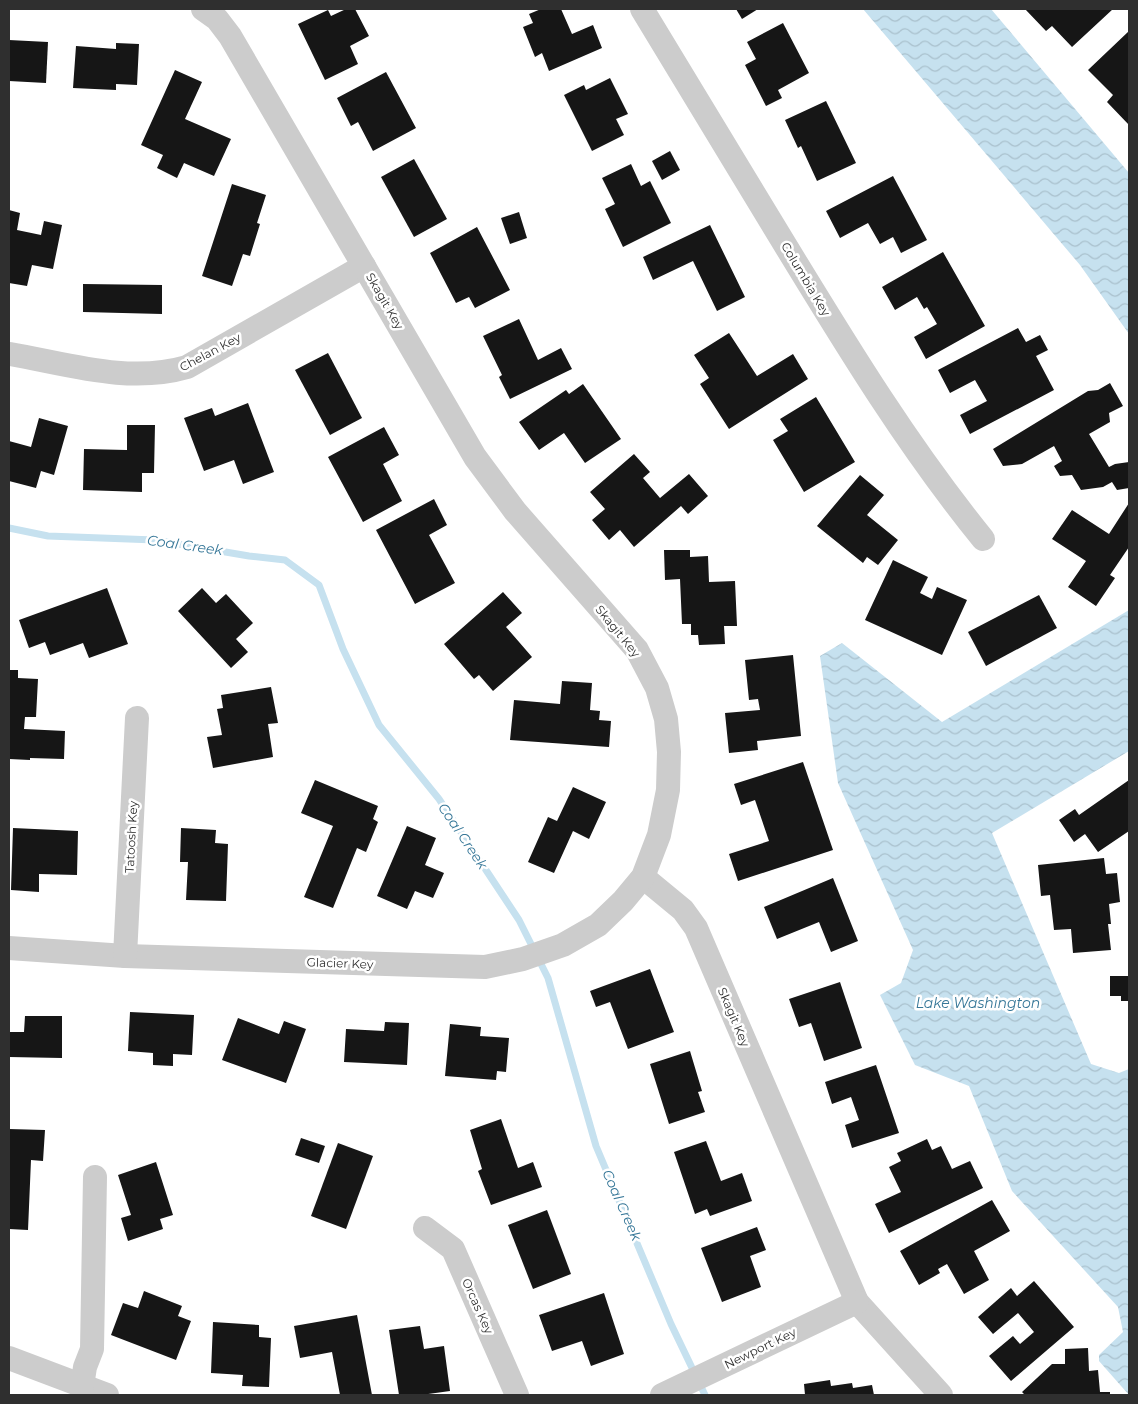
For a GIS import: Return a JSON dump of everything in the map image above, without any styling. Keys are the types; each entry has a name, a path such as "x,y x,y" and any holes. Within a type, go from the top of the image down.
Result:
{"street":[{"name":"Skagit Key","path":"203,9 217,19 230,36 476,457 515,511 637,650 657,688 666,719 669,752 668,790 659,835 643,877 682,910 696,928 857,1302 941,1395"},
{"name":"Columbia Key","path":"642,9 845,344 925,462 983,539"},
{"name":"Chelan Key","path":"10,354 109,372 131,374 170,372 187,367 364,266"},
{"name":"Tatoosh Key","path":"125,956 137,718"},
{"name":"Glacier Key","path":"9,948 125,956 485,967 523,959 563,945 598,925 623,901 643,877"},
{"path":"82,1386 85,1367 92,1349 95,1177"},
{"name":"Orcas Key","path":"425,1228 453,1249 516,1395"},
{"name":"Newport Key","path":"672,1390 857,1302"},
{"path":"9,1358 107,1395"}],"water":[{"path":"863,9 991,9 1129,173 1129,334 1080,265"},
{"name":"Lake Washington","path":"1129,610 1129,751 992,833 1091,1064 1119,1073 1129,1069 1129,1395 1099,1361 1099,1355 1123,1332 1118,1307 1012,1191 969,1086 915,1065 880,995 901,983 913,950 838,783 820,656 842,643 942,722"}],"building":[{"path":"346,9 355,9 369,36 350,46 358,64 325,80 298,24 328,10 331,16"},
{"path":"541,9 561,9 572,34 593,25 602,48 549,71 542,53 535,57 523,27 533,23 529,14"},
{"path":"736,9 758,9 742,19"},
{"path":"1025,9 1113,9 1072,47 1052,26 1046,31"},
{"path":"783,23 809,73 778,90 782,98 766,106 745,65 756,59 747,42"},
{"path":"1129,31 1129,125 1107,102 1113,95 1088,70"},
{"path":"9,40 48,42 46,83 9,81"},
{"path":"116,43 139,44 137,85 116,84 116,90 73,88 76,46 116,49"},
{"path":"175,70 202,82 185,119 231,139 214,176 184,163 177,178 157,168 163,155 141,145"},
{"path":"386,72 416,128 373,151 358,122 351,126 337,98"},
{"path":"610,78 628,114 616,119 624,135 592,151 564,95 584,85 586,90"},
{"path":"826,101 856,163 817,181 801,146 798,148 785,120"},
{"path":"670,151 680,170 662,180 652,161"},
{"path":"414,159 447,219 414,237 381,177"},
{"path":"631,164 641,186 650,181 671,223 623,247 605,209 615,204 602,178"},
{"path":"893,176 927,240 901,253 893,237 880,244 868,223 840,238 826,211"},
{"path":"232,184 266,195 257,223 260,224 250,256 243,254 232,286 202,276"},
{"path":"9,210 20,213 17,230 41,235 44,221 62,225 53,269 32,265 27,286 9,283"},
{"path":"519,212 527,238 510,244 501,218"},
{"path":"710,225 745,297 717,311 693,261 653,280 643,257"},
{"path":"477,227 510,290 475,308 469,297 456,303 430,253"},
{"path":"943,252 985,326 926,359 914,337 937,324 927,307 924,309 917,297 895,310 882,287"},
{"path":"83,284 162,285 162,314 83,312"},
{"path":"519,319 538,360 561,348 572,369 510,399 499,377 502,375 483,336"},
{"path":"1018,328 1026,342 1040,335 1048,350 1036,356 1054,390 970,434 960,415 987,401 975,380 950,393 938,370"},
{"path":"729,333 757,376 793,354 808,379 729,429 700,384 709,378 694,355"},
{"path":"328,353 362,418 330,435 295,370"},
{"path":"1110,383 1123,406 1109,413 1110,422 1089,434 1109,467 1129,462 1129,488 1117,490 1112,482 1103,487 1081,490 1072,475 1060,476 1054,466 1062,461 1054,446 1022,464 1003,466 993,449 1088,391 1098,390"},
{"path":"583,384 621,439 585,463 564,433 539,450 519,422 566,390 569,394"},
{"path":"816,397 855,462 804,492 773,440 788,431 780,419"},
{"path":"248,403 274,472 243,484 234,460 204,471 184,418 212,408 215,416"},
{"path":"39,418 68,426 54,475 41,471 36,488 9,481 9,441 31,447"},
{"path":"127,425 155,425 154,473 142,473 142,492 83,490 84,449 127,450"},
{"path":"384,427 399,455 383,464 402,501 363,522 328,457"},
{"path":"634,454 650,472 643,478 660,498 689,474 708,496 688,514 681,506 634,547 620,530 609,540 592,520 605,509 590,492"},
{"path":"860,475 884,495 867,515 898,540 878,565 867,557 863,563 817,526"},
{"path":"434,499 447,525 429,535 455,583 415,604 376,530"},
{"path":"1129,503 1129,547 1110,575 1115,578 1096,606 1068,587 1086,561 1052,539 1072,510 1109,534"},
{"path":"664,550 690,550 690,557 708,556 709,582 735,581 737,626 724,626 725,644 699,645 698,635 691,635 691,624 682,624 680,579 665,580"},
{"path":"893,560 928,577 920,593 932,599 937,587 967,600 942,655 865,620"},
{"path":"107,588 128,644 89,658 83,643 50,655 45,642 29,648 19,620"},
{"path":"202,588 216,603 226,594 253,623 236,639 248,652 231,668 178,611"},
{"path":"503,592 522,613 506,627 532,657 493,691 479,675 474,679 444,644"},
{"path":"1039,595 1057,628 986,666 968,632"},
{"path":"793,655 801,736 757,741 758,750 729,753 725,713 760,710 758,699 749,700 745,660"},
{"path":"9,670 18,670 18,678 38,679 36,717 25,717 24,729 65,731 64,759 9,759"},
{"path":"562,681 592,683 590,710 600,711 599,720 611,721 609,747 510,740 514,700 560,704"},
{"path":"271,687 278,723 268,724 273,757 213,768 207,737 222,735 217,709 223,708 221,695"},
{"path":"803,762 833,850 738,881 729,854 769,841 755,800 741,805 734,784"},
{"path":"315,780 378,806 373,819 378,822 366,852 357,848 333,908 304,897 333,826 301,813"},
{"path":"1129,780 1129,831 1098,852 1085,834 1074,842 1059,820 1075,809 1079,815"},
{"path":"573,787 606,802 589,839 573,831 554,873 528,862 548,817 557,821"},
{"path":"407,826 436,838 425,865 444,873 433,898 415,891 407,909 377,896"},
{"path":"13,828 78,831 77,875 39,874 39,892 11,890"},
{"path":"181,828 216,830 215,843 228,844 226,901 186,900 188,862 180,862"},
{"path":"1104,858 1106,874 1117,873 1120,902 1109,904 1111,924 1108,924 1111,950 1073,953 1071,929 1054,930 1050,895 1041,896 1038,865"},
{"path":"833,878 858,941 831,952 819,922 777,939 764,907"},
{"path":"650,969 674,1032 628,1049 610,1002 596,1007 590,991"},
{"path":"1110,976 1129,976 1129,1001 1121,1001 1121,996 1110,996"},
{"path":"840,982 862,1048 824,1061 811,1023 799,1027 789,999"},
{"path":"130,1012 194,1015 192,1055 173,1054 173,1066 153,1065 153,1053 128,1051"},
{"path":"25,1016 62,1016 62,1058 9,1057 9,1032 24,1032"},
{"path":"238,1018 279,1034 284,1021 306,1029 286,1083 222,1060"},
{"path":"385,1022 409,1023 407,1065 344,1062 346,1029 384,1031"},
{"path":"450,1024 481,1027 480,1036 509,1038 506,1072 497,1071 496,1080 445,1076"},
{"path":"690,1051 702,1091 698,1092 705,1112 669,1124 650,1064"},
{"path":"876,1065 899,1133 852,1148 845,1125 859,1120 851,1097 832,1104 825,1082"},
{"path":"501,1119 518,1168 533,1162 542,1187 491,1205 478,1171 482,1169 470,1130"},
{"path":"9,1129 45,1130 43,1161 31,1160 28,1230 9,1229"},
{"path":"301,1138 325,1146 319,1163 295,1155"},
{"path":"927,1139 932,1150 941,1146 952,1169 970,1161 983,1188 889,1233 875,1204 901,1192 889,1167 901,1161 897,1153"},
{"path":"706,1141 721,1181 742,1173 752,1201 710,1216 707,1209 695,1214 674,1152"},
{"path":"338,1143 373,1156 346,1229 311,1216"},
{"path":"156,1162 173,1215 160,1219 163,1229 128,1241 121,1218 131,1215 118,1175"},
{"path":"992,1200 1010,1231 974,1251 989,1280 964,1294 947,1264 938,1269 940,1273 919,1285 900,1251"},
{"path":"547,1210 571,1274 533,1289 508,1225"},
{"path":"757,1227 766,1250 750,1256 761,1287 722,1302 701,1248"},
{"path":"1034,1281 1074,1327 1011,1381 989,1356 1013,1336 1020,1344 1034,1332 1018,1313 993,1334 978,1317 1011,1288 1017,1296"},
{"path":"144,1291 182,1306 178,1316 191,1321 176,1360 111,1335 123,1303 138,1308"},
{"path":"604,1293 624,1354 591,1366 582,1341 552,1351 539,1315"},
{"path":"357,1315 372,1395 340,1395 332,1352 300,1358 294,1326"},
{"path":"213,1322 259,1325 259,1337 271,1338 269,1387 242,1386 243,1375 211,1373"},
{"path":"420,1326 424,1349 444,1346 450,1391 421,1395 399,1395 389,1330"},
{"path":"1088,1348 1089,1371 1098,1370 1100,1392 1110,1392 1110,1395 1025,1395 1022,1392 1052,1364 1065,1364 1065,1349"},
{"path":"830,1380 831,1386 852,1383 853,1388 872,1385 874,1395 805,1395 804,1384"}],"waterway":[{"name":"Coal Creek","path":"9,528 48,536 155,540 249,556 285,560 319,585 343,649 379,725 439,799 519,920 548,978 596,1146 671,1324 705,1395"}]}
